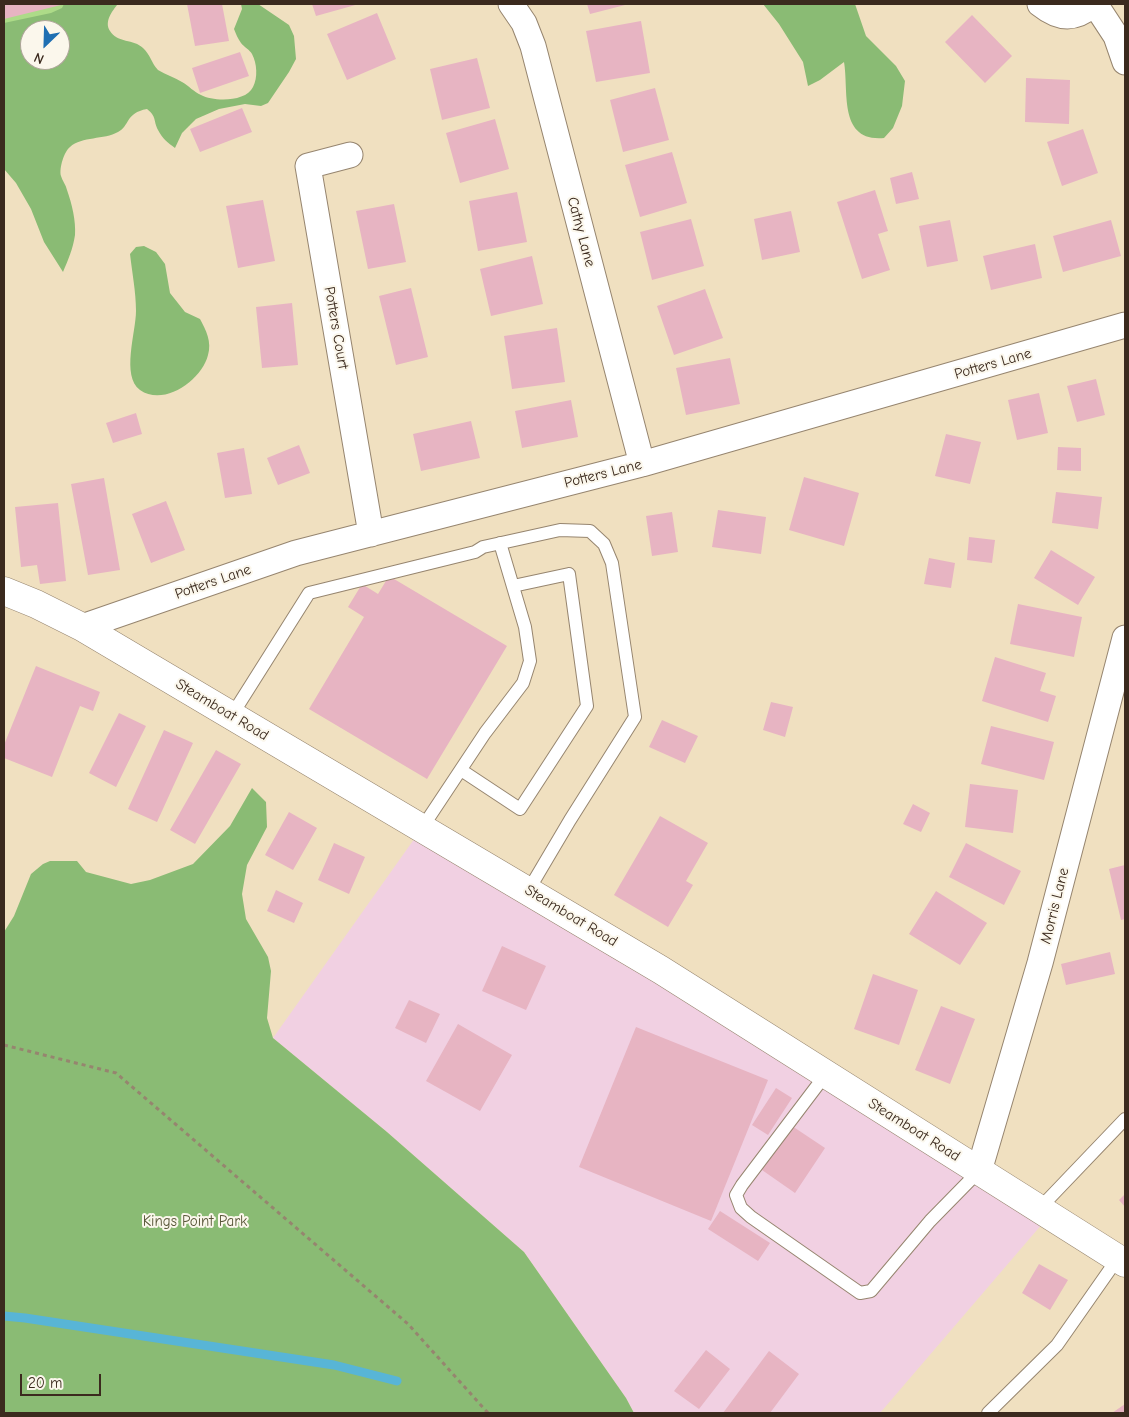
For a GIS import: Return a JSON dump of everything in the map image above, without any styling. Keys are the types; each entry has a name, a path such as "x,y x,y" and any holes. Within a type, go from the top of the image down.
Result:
{"street":[{"name":"Cathy Lane","path":"511,4 524,23 533,46 642,464"},
{"path":"1040,4 1049,11 1061,16 1074,16 1094,4 1116,36 1125,62"},
{"name":"Potters Court","path":"350,156 308,166 371,534"},
{"name":"Potters Lane","path":"82,627 296,553 642,464 1125,325"},
{"name":"Steamboat Road","path":"4,592 36,604 82,627 661,970 1122,1261"},
{"name":"Morris Lane","path":"979,1171 1040,962 1125,638"}],"lane":[{"path":"232,715 309,593 475,552 483,547 500,543 560,530 590,531 604,544 612,563 635,717 528,891"},
{"path":"422,828 485,733 522,683 530,662 525,627 500,543"},
{"path":"461,770 520,809 587,706 569,574 513,586"},
{"path":"826,1074 736,1195 741,1208 751,1217 860,1293 871,1291 930,1221 979,1171"},
{"path":"1039,1209 1125,1119"},
{"path":"988,1413 1057,1345 1122,1261"}],"path":[{"path":"4,1045 116,1073 408,1324 488,1413"}],"shaded area":[{"path":"422,828 1049,1216 880,1413 634,1413 626,1398 524,1252 387,1132 273,1038"}],"green space":[{"path":"4,4 95,4 29,20 20,20 20,22 4,26"},
{"path":"64,4 118,4 108,20 108,28 113,35 143,48 158,70 182,82 198,94 214,99 221,100 244,96 255,83 256,70 254,58 242,44 234,29 242,9 241,4 258,4 289,25 294,36 296,59 268,103 261,106 245,104 219,109 196,119 182,133 175,148 161,135 154,117 147,109 131,116 118,132 81,141 70,147 64,156 61,173 72,207 75,235 72,250 63,272 44,242 31,209 16,183 4,169 4,23 51,13 62,8"},
{"path":"763,4 855,4 866,36 896,66 905,81 902,106 893,128 884,138 869,137 859,132 852,124 847,100 844,62 820,80 808,86 803,62 779,24"},
{"path":"144,246 156,252 165,264 170,293 185,312 200,319 209,341 208,355 204,364 190,382 170,393 160,395 140,390 134,383 131,375 130,364 136,311 130,254 136,247"},
{"name":"Kings Point Park","path":"252,788 266,802 267,827 247,865 242,894 246,919 268,957 271,971 267,1018 273,1038 387,1132 524,1252 626,1398 634,1413 4,1413 4,932 14,916 31,874 43,864 50,861 77,861 86,872 131,884 150,880 193,864 230,826"}],"building":[{"path":"4,4 60,4 61,5 4,19"},
{"path":"187,4 222,4 229,41 195,46"},
{"path":"312,4 359,4 316,16"},
{"path":"587,4 629,4 590,14"},
{"path":"377,13 396,59 347,80 327,34"},
{"path":"972,15 1012,56 985,83 945,42"},
{"path":"641,21 650,73 596,82 586,31"},
{"path":"240,52 249,76 200,93 192,68"},
{"path":"477,58 490,108 442,120 430,69"},
{"path":"1026,78 1070,80 1069,124 1025,122"},
{"path":"655,88 669,140 623,152 610,100"},
{"path":"242,108 252,132 200,152 190,129"},
{"path":"495,119 509,169 460,183 446,133"},
{"path":"1083,129 1098,173 1062,186 1047,142"},
{"path":"672,152 687,203 640,217 625,165"},
{"path":"912,172 919,199 896,204 890,178"},
{"path":"875,190 888,231 878,234 890,270 862,279 837,202"},
{"path":"517,192 527,242 478,251 469,201"},
{"path":"263,200 275,261 238,268 226,206"},
{"path":"394,204 406,262 368,269 356,211"},
{"path":"791,211 800,252 762,260 754,219"},
{"path":"691,219 704,266 652,280 640,232"},
{"path":"950,220 958,261 927,267 919,226"},
{"path":"1111,220 1121,256 1063,272 1053,236"},
{"path":"1035,244 1042,278 991,290 983,256"},
{"path":"532,256 543,304 491,316 480,269"},
{"path":"411,288 428,357 396,365 379,296"},
{"path":"705,289 723,338 674,355 657,306"},
{"path":"292,303 298,365 262,368 256,307"},
{"path":"557,328 565,382 512,389 504,336"},
{"path":"730,358 740,404 686,415 676,368"},
{"path":"1096,379 1105,415 1077,422 1067,386"},
{"path":"1039,393 1048,433 1017,440 1008,400"},
{"path":"571,400 578,437 522,448 515,411"},
{"path":"136,413 142,434 113,443 106,423"},
{"path":"471,421 480,458 421,471 413,434"},
{"path":"946,434 981,442 970,484 935,476"},
{"path":"299,445 310,473 278,485 267,458"},
{"path":"1058,447 1081,448 1081,471 1057,470"},
{"path":"244,448 252,494 225,498 217,453"},
{"path":"804,477 859,493 844,546 789,530"},
{"path":"104,478 120,570 88,575 71,484"},
{"path":"1056,492 1102,497 1098,529 1052,523"},
{"path":"166,501 185,550 151,563 132,514"},
{"path":"58,503 66,581 40,584 37,565 21,567 15,507"},
{"path":"718,510 766,517 761,554 712,547"},
{"path":"672,512 678,552 652,556 646,516"},
{"path":"969,537 995,540 992,563 967,560"},
{"path":"1051,550 1095,577 1078,605 1034,578"},
{"path":"929,558 955,563 951,588 924,584"},
{"path":"389,576 507,646 427,779 309,709 364,617 348,607 362,584 378,594"},
{"path":"1018,604 1082,617 1074,657 1010,644"},
{"path":"995,657 1046,673 1040,691 1056,696 1048,722 982,701"},
{"path":"36,666 100,692 93,711 80,706 52,777 4,758 4,745"},
{"path":"771,702 793,707 785,737 763,730"},
{"path":"119,713 146,726 116,787 89,773"},
{"path":"662,720 698,736 685,763 649,747"},
{"path":"991,726 1054,742 1044,780 981,764"},
{"path":"164,730 193,743 157,822 128,809"},
{"path":"216,750 241,764 195,844 170,830"},
{"path":"970,784 1018,790 1013,833 965,827"},
{"path":"913,804 930,813 921,832 903,824"},
{"path":"289,812 317,828 293,870 265,855"},
{"path":"660,816 708,843 686,881 693,885 668,927 614,895"},
{"path":"334,843 365,857 349,894 318,880"},
{"path":"966,843 1021,871 1004,905 949,877"},
{"path":"1125,865 1125,919 1121,920 1109,869"},
{"path":"276,890 303,903 294,923 267,911"},
{"path":"936,891 987,923 960,965 909,934"},
{"path":"502,946 546,966 526,1010 482,991"},
{"path":"1110,952 1115,974 1066,985 1061,964"},
{"path":"873,974 918,990 899,1045 854,1029"},
{"path":"409,1000 440,1014 426,1043 395,1028"},
{"path":"941,1006 975,1019 950,1084 915,1070"},
{"path":"458,1024 512,1055 480,1111 426,1081"},
{"path":"636,1027 768,1080 711,1221 579,1167"},
{"path":"776,1088 792,1098 768,1135 752,1125"},
{"path":"792,1126 825,1148 795,1193 762,1170"},
{"path":"1125,1194 1125,1207 1119,1200"},
{"path":"720,1211 770,1243 758,1261 708,1229"},
{"path":"1039,1264 1068,1280 1050,1310 1022,1293"},
{"path":"706,1350 730,1369 699,1409 674,1391"},
{"path":"769,1351 799,1374 770,1413 723,1413"},
{"path":"1125,1404 1125,1413 1112,1413"}],"waterway":[{"path":"4,1316 334,1365 397,1381"}]}
